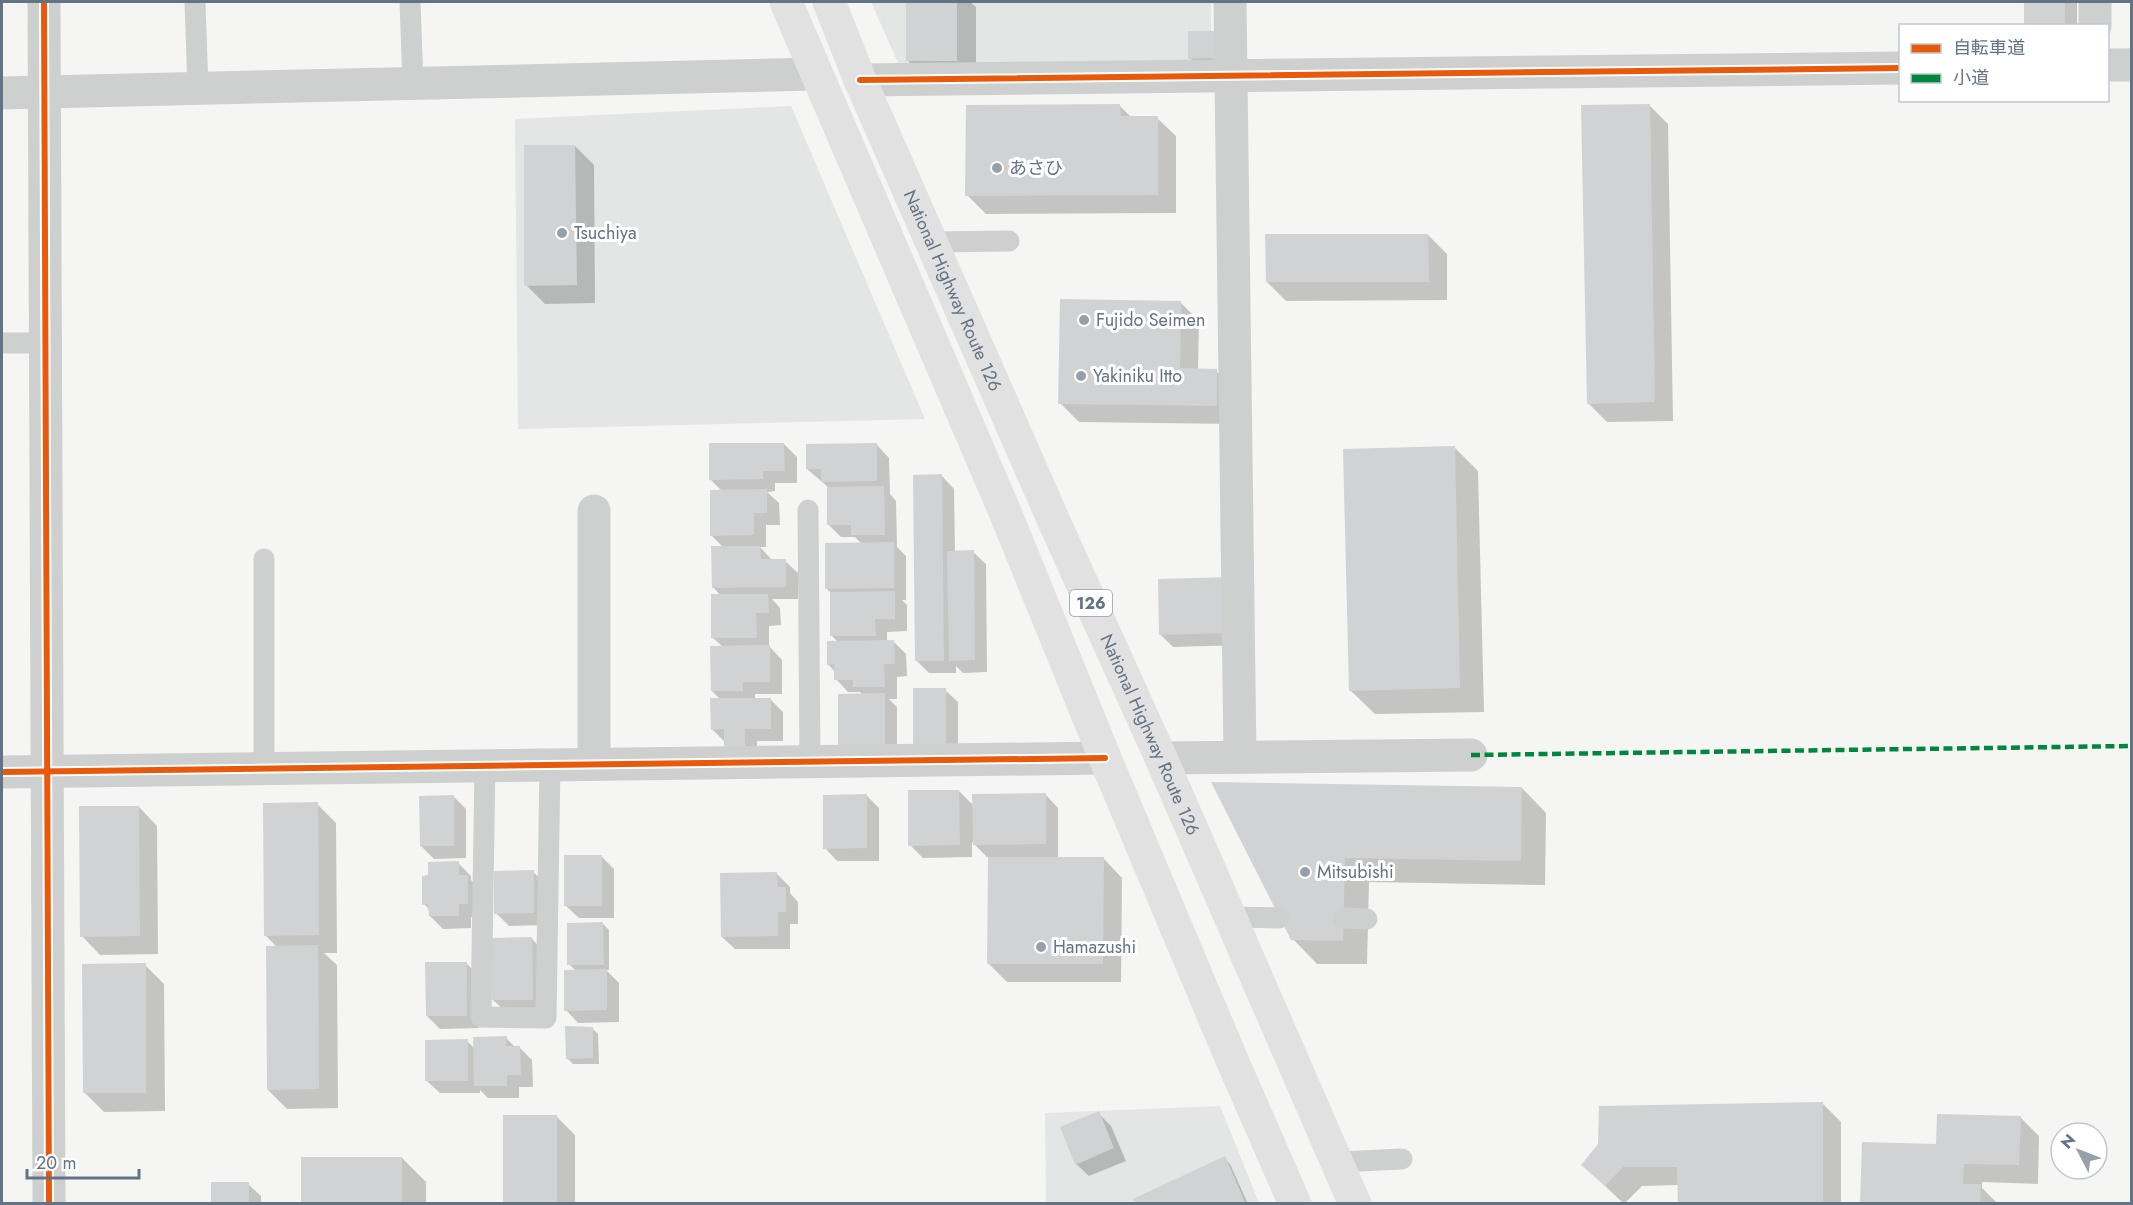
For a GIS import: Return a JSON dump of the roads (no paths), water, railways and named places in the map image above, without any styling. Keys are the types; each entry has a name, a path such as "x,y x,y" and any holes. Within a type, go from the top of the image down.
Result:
{"highway":[{"name":"126","path":"786,2 1005,512 1105,758 1295,1203"},
{"name":"National Highway Route 126","path":"829,2 860,80 1161,758 1355,1203"}],"street":[{"path":"45,2 49,1203"},
{"path":"1230,2 1240,757"},
{"path":"2095,2 2096,24"},
{"path":"2109,65 2132,65"},
{"path":"860,80 1899,68"},
{"path":"2,93 816,74"},
{"path":"594,510 594,764"},
{"path":"1161,758 1471,755"},
{"path":"2,772 1105,758"}],"lane":[{"path":"195,2 198,90"},
{"path":"410,2 413,84"},
{"path":"932,242 1009,241"},
{"path":"2,344 45,343"},
{"path":"808,510 810,761"},
{"path":"264,559 264,769"},
{"path":"485,765 481,1017 546,1018 550,764"},
{"path":"1231,917 1279,918"},
{"path":"1343,918 1367,919"},
{"path":"1338,1162 1402,1159"}],"place":[{"name":"あさひ","path":"997,168"},
{"name":"Tsuchiya","path":"562,233"},
{"name":"Fujido Seimen","path":"1084,320"},
{"name":"Yakiniku Itto","path":"1081,376"},
{"name":"Mitsubishi","path":"1305,872"},
{"name":"Hamazushi","path":"1041,947"}]}
